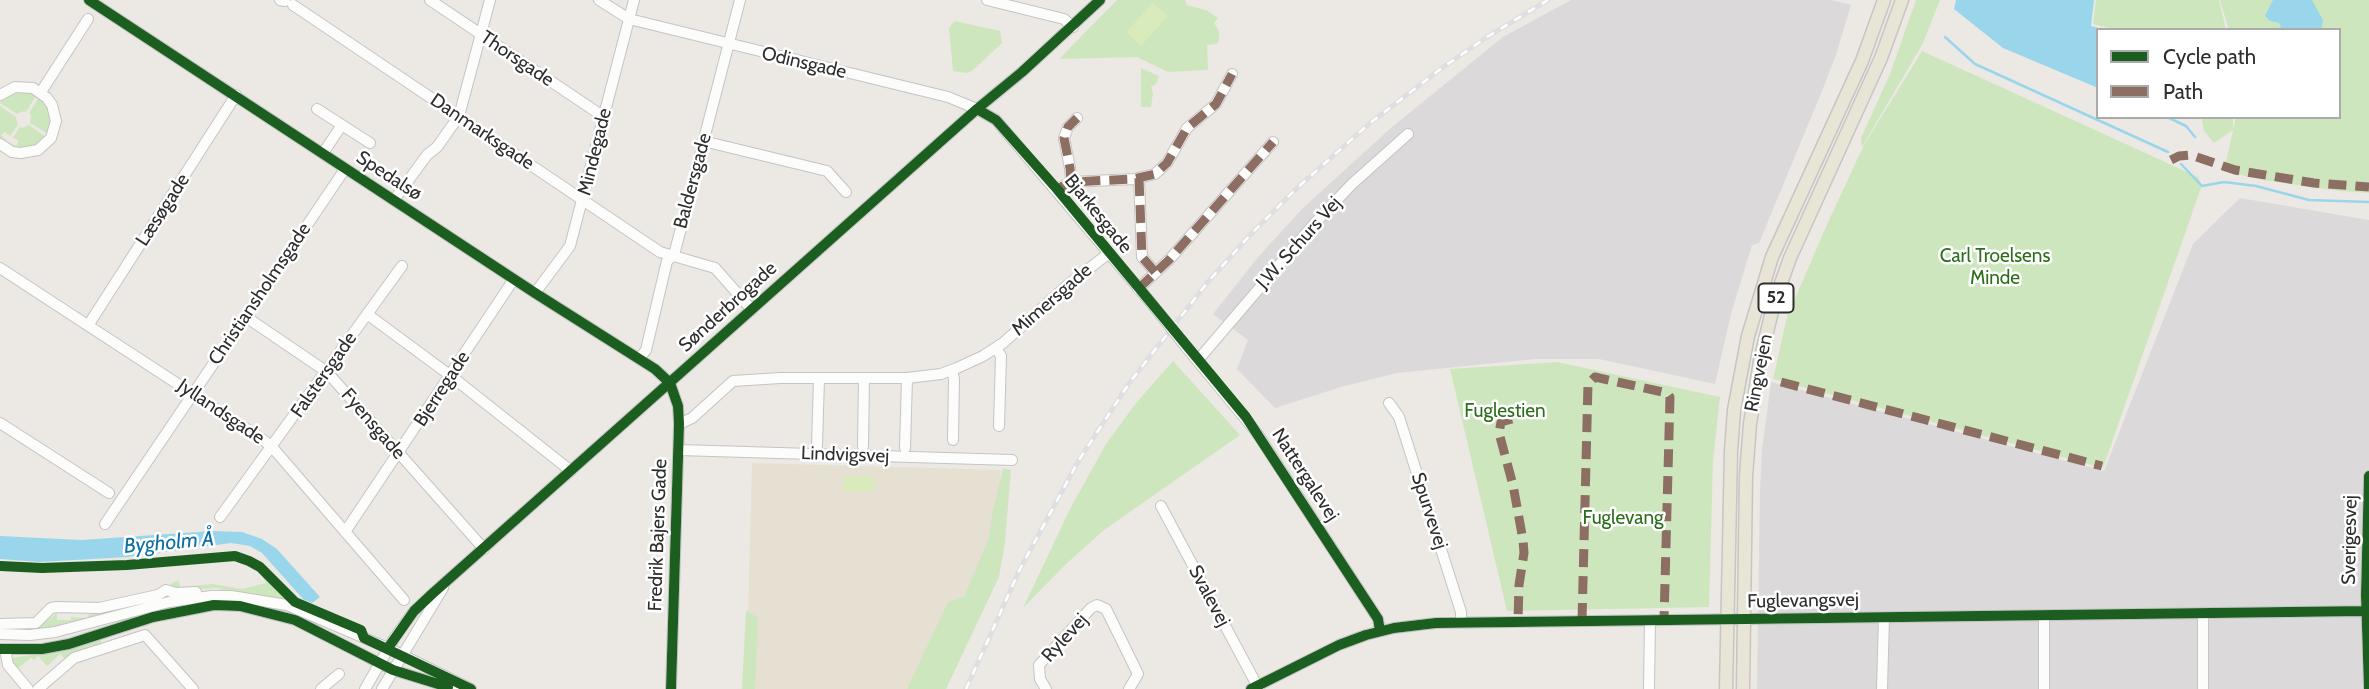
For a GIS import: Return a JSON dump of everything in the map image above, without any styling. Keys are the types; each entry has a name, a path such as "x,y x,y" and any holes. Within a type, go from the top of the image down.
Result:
{"main road":[{"name":"Ringvejen","path":"1726,689 1732,432 1740,371 1748,336 1772,257 1862,61 1884,0"},
{"name":"Ringvejen","path":"1743,689 1746,497 1750,424 1757,375 1770,320 1794,249 1866,94 1902,0"}],"street":[{"name":"Spedalsø","path":"89,0 106,4 345,169 639,359 670,383"},
{"name":"Thorsgade","path":"430,0 604,117"},
{"path":"394,200 459,116 490,0"},
{"name":"Odinsgade","path":"599,0 629,19 948,97 977,109"},
{"name":"Mindegade","path":"535,293 570,246 634,0"},
{"name":"Baldersgade","path":"639,359 646,350 667,261 674,255 740,0"},
{"path":"987,0 1064,19 1073,27"},
{"name":"Sønderbrogade","path":"365,689 388,648 414,611 977,109 1073,27 1100,0"},
{"name":"Danmarksgade","path":"286,2 660,252 715,268 752,310"},
{"path":"41,92 88,19"},
{"path":"1057,189 1071,181 1139,178 1155,174 1167,163 1186,128 1216,104 1232,74"},
{"path":"0,95 15,88 33,88 41,92 52,105 56,121 51,138 45,145 30,153 1,149"},
{"name":"Læsøgade","path":"89,324 236,95"},
{"name":"Spedalsø","path":"317,108 370,143"},
{"name":"Bjarkesgade","path":"977,109 996,120 1057,189 1186,347"},
{"path":"1071,181 1064,138 1068,127 1077,118"},
{"path":"323,153 342,125"},
{"name":"J.W. Schurs Vej","path":"1198,360 1315,223 1352,184 1408,134"},
{"path":"703,141 827,171 846,192"},
{"path":"1138,289 1168,260 1273,142"},
{"name":"Christiansholmsgade","path":"105,524 345,169"},
{"path":"1139,178 1142,257 1155,272"},
{"name":"Mimersgade","path":"679,424 692,418 733,381 768,378 907,378 951,370 996,348 1070,283 1108,254"},
{"name":"Falstersgade","path":"220,517 402,265"},
{"name":"Jyllandsgade","path":"0,268 89,324 272,447 404,600"},
{"name":"Bjerregade","path":"345,532 514,279"},
{"path":"368,314 571,471"},
{"name":"Fyensgade","path":"246,317 327,372 484,549"},
{"name":"Nattergalevej","path":"1186,347 1246,417 1378,619 1380,631"},
{"name":"Mimersgade","path":"996,348 1001,356 999,426"},
{"path":"951,370 954,379 953,440"},
{"path":"817,446 819,378"},
{"path":"863,446 864,378"},
{"path":"905,448 907,378"},
{"name":"Fredrik Bajers Gade","path":"670,383 678,406 679,424 671,689"},
{"name":"Spurvevej","path":"1389,402 1399,416 1461,612 1461,622"},
{"path":"0,423 109,494"},
{"name":"Lindvigsvej","path":"679,450 1012,460"},
{"name":"Sverigesvej","path":"2369,477 2369,689"},
{"name":"Svalevej","path":"1161,506 1256,688"},
{"name":"Sønderbrogade","path":"382,689 447,582"},
{"path":"0,624 36,623 51,608 99,608 158,595 166,590 176,593 214,590 223,596"},
{"path":"0,634 30,635 63,631 169,602 223,596 261,599 287,606 388,648 471,689"},
{"path":"3,649 42,649 69,644 153,617 214,605 240,606 295,620 393,670 455,689"},
{"name":"Rylevej","path":"1046,689 1040,679 1040,665 1091,608 1097,605 1106,609 1138,674 1129,689"},
{"name":"Fuglevangsvej","path":"1256,688 1339,645 1380,631 1436,623 2368,611"},
{"path":"2203,612 2203,689"},
{"path":"2044,615 2044,689"},
{"path":"1882,689 1884,617"},
{"path":"1649,689 1650,620"},
{"path":"3,649 12,640 51,637 63,631"},
{"path":"38,689 74,658 145,635 194,689"},
{"path":"3,649 8,665 28,689"},
{"path":"321,689 339,674"}],"shaded area":[{"path":"1571,0 1831,0 1851,5 1822,91 1759,243 1752,245 1731,314 1715,384 1599,359 1535,359 1397,373 1275,408 1237,369 1248,340 1213,314 1259,256 1303,208 1392,127 1503,37"},
{"path":"2240,198 2369,220 2369,689 1757,689 1760,492 1762,450 1771,382 2104,471 2193,244"},
{"path":"752,463 1001,470 995,541 921,689 746,689"}],"green space":[{"path":"1117,0 1185,0 1187,5 1206,10 1218,18 1214,23 1219,31 1219,40 1217,44 1207,45 1208,70 1168,72 1137,57 1059,59"},
{"path":"1916,0 1940,0 1922,45 1862,147 1861,138 1890,74"},
{"path":"2096,0 2219,0 2226,28 2110,28 2093,24"},
{"path":"2220,0 2369,0 2369,193 2263,180 2224,171 2236,119 2341,119 2341,28 2228,28"},
{"path":"1153,3 1168,16 1141,46 1126,32"},
{"path":"955,21 1000,31 1002,43 972,71 966,73 953,71 949,28"},
{"name":"Carl Troelsens Minde","path":"1922,51 2198,177 2202,185 2103,468 1773,379 1787,317 1829,220 1864,145"},
{"path":"1141,68 1159,76 1156,84 1151,87 1151,107 1141,107"},
{"path":"23,90 37,94 26,112 17,114 0,103 2,98 10,93"},
{"path":"40,96 50,106 52,120 48,134 30,123 29,113"},
{"path":"0,106 16,117 18,125 10,136 5,132 1,135 6,143 0,138"},
{"path":"2201,119 2233,119 2233,130 2214,143 2204,131"},
{"path":"29,125 46,137 35,146 23,149 8,145 17,146 18,140 13,138 20,126 22,128"},
{"path":"1173,361 1240,435 1104,530 1023,608 1071,507 1106,444 1136,403"},
{"name":"Fuglevang","path":"1557,362 1720,397 1713,461 1709,607 1507,611 1450,369"},
{"path":"1003,468 1011,470 999,577 946,689 907,689 948,602 964,597 989,538"},
{"path":"844,476 874,477 873,491 843,491"},
{"path":"259,569 293,603 217,588 180,591 171,585 179,581 180,587 213,584 242,589 266,583"},
{"path":"746,610 758,618 755,689 742,689"},
{"path":"57,613 57,620 88,618 88,615 97,613 99,616 62,629 0,632 0,629 39,627"},
{"path":"101,640 101,644 70,655 66,660 60,654 47,666 38,656 16,670 12,662 12,658 69,649"}],"water":[{"path":"1956,0 2094,0 2091,26 2098,28 2096,28 2096,87 2003,48 1954,9"},
{"path":"2273,0 2312,0 2323,20 2321,28 2280,28 2279,23 2270,21 2265,16"},
{"name":"Bygholm Å","path":"212,531 242,532 262,539 277,549 320,597 312,603 304,600 262,553 250,546 231,543 128,557 40,562 0,559 0,536 82,540"}],"waterway":[{"path":"1945,37 1975,64 2168,152"},
{"path":"2171,119 2186,126 2195,137"},
{"path":"2181,164 2202,186 2224,182 2256,186 2309,200 2369,202"}],"railway":[{"path":"966,689 1020,569 1079,460 1130,382 1207,283 1296,189 1370,123 1442,68 1548,0"}],"marked path":[{"path":"1057,189 1071,182 1134,179 1155,174 1167,163 1187,128 1216,104 1232,74"},
{"path":"1071,182 1064,138 1068,127 1077,118"},
{"path":"1138,289 1169,260 1273,142"},
{"path":"2171,160 2191,155 2235,170 2314,183 2369,187"},
{"path":"1139,178 1142,257 1155,272"},
{"path":"1582,621 1588,384 1595,377 1667,393 1670,397 1664,620"},
{"path":"1781,382 2102,466"},
{"path":"1512,419 1501,422 1499,433 1513,485 1523,540 1518,621"}],"cycle path":[{"path":"89,0 655,369 670,383 678,406 679,424 671,689"},
{"path":"388,648 414,611 432,594 1100,0"},
{"path":"977,109 996,120 1057,189 1246,417 1378,619 1380,631"},
{"path":"2369,476 2366,595 2369,689"},
{"path":"0,566 42,568 127,565 235,556 260,567 295,602 361,630 364,638 471,689"},
{"path":"0,649 42,649 69,644 153,617 214,605 240,606 295,620 393,670 448,687"},
{"path":"1251,689 1339,645 1366,635 1394,628 1436,623 2366,611"}],"park label":[{"name":"Fuglestien","path":"1505,411"}]}
